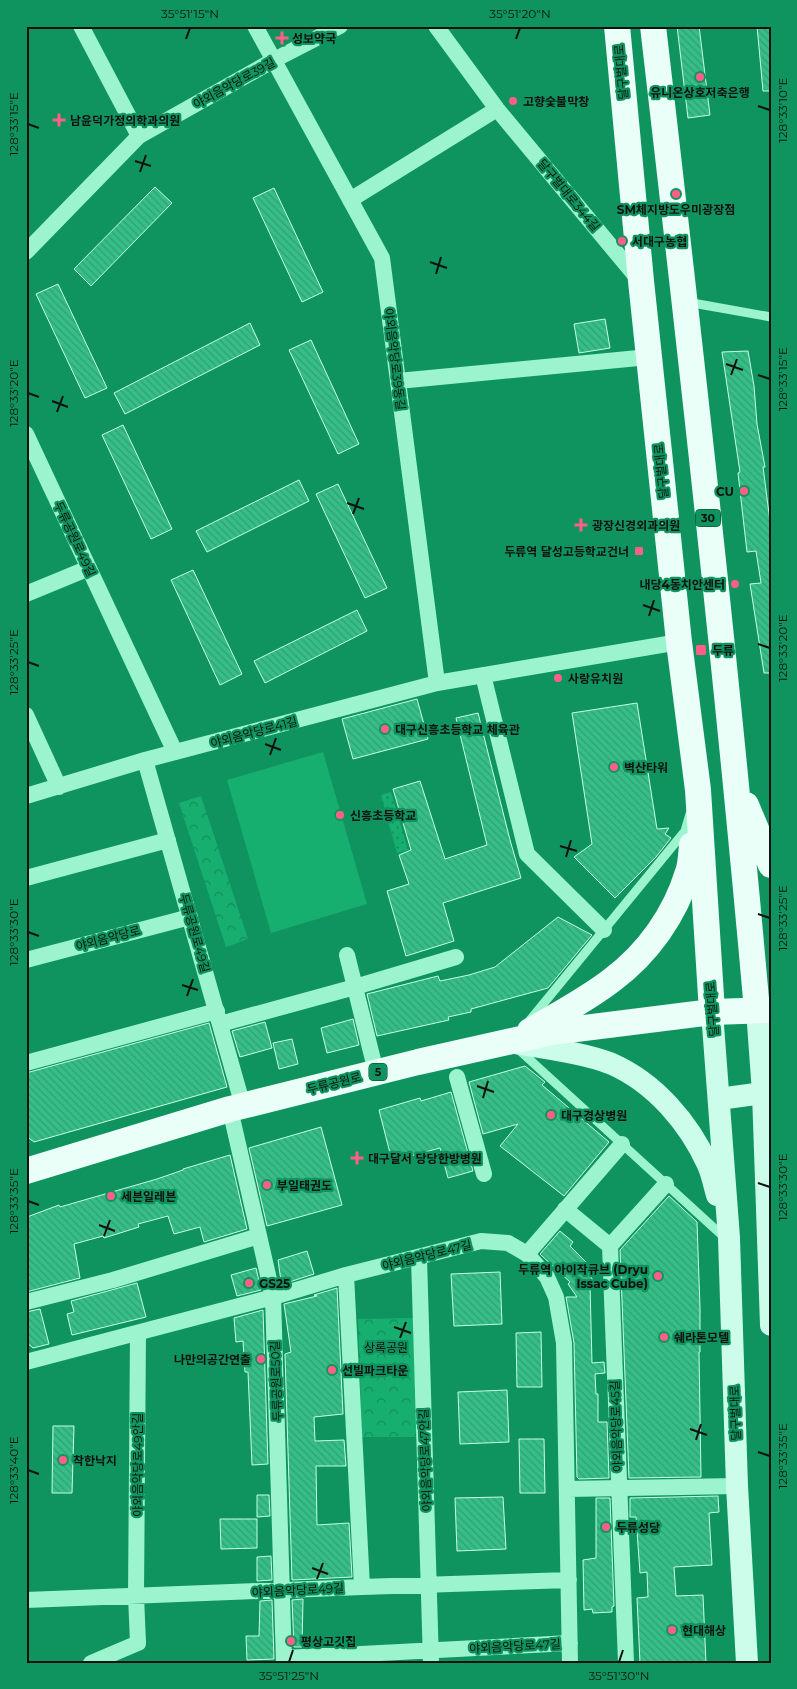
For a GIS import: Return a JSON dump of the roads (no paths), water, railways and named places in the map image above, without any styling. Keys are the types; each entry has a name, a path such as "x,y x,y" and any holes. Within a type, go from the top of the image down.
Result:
{"main road":[{"name":"달구벌대로","path":"617,26 641,281 679,642 698,790 763,1093 771,1325"},
{"name":"달구벌대로","path":"653,26 737,784 744,1011 719,1099 729,1240 747,1663"},
{"path":"737,784 771,865"},
{"path":"511,1042 612,980 657,936 672,913 689,870 698,790"},
{"name":"두류공원로","path":"26,1171 236,1108 376,1072 552,1032 744,1011"},
{"path":"511,1042 555,1049 611,1064 656,1093 683,1123 698,1145 709,1167 729,1240"},
{"path":"719,1099 763,1093"}],"street":[{"path":"81,26 139,136"},
{"name":"야외음악당로39동길","path":"255,26 382,258 437,683"},
{"name":"야외음악당로39길","path":"26,252 139,136 274,60 340,26"},
{"name":"달구벌대로344길","path":"436,26 497,109 641,281"},
{"path":"350,200 497,109"},
{"path":"398,381 650,356"},
{"name":"두류공원로49길","path":"26,434 175,752"},
{"path":"26,594 89,568"},
{"name":"야외음악당로41길","path":"26,796 145,760 437,683 679,642"},
{"path":"483,675 527,854 604,930"},
{"path":"26,714 59,786"},
{"name":"두류공원로49길","path":"145,760 218,1018 236,1108"},
{"path":"26,878 168,840"},
{"name":"야외음악당로","path":"26,960 190,917"},
{"path":"347,955 376,1072"},
{"path":"26,1063 355,987 456,957"},
{"path":"457,1077 484,1174"},
{"name":"두류공원로50길","path":"236,1108 259,1236 273,1296 284,1661 431,1657"},
{"path":"527,1254 622,1144"},
{"path":"565,1209 610,1246 666,1184"},
{"path":"26,1302 113,1280 259,1236"},
{"name":"야외음악당로47길","path":"26,1362 346,1275 481,1241 508,1243 527,1254 547,1277 556,1297 564,1342 570,1663"},
{"name":"야외음악당로45길","path":"610,1246 626,1663"},
{"name":"야외음악당로47안길","path":"419,1258 431,1657"},
{"path":"346,1275 362,1587"},
{"name":"야외음악당로49안길","path":"136,1596 138,1333"},
{"path":"567,1489 738,1486"},
{"name":"야외음악당로49길","path":"26,1600 569,1580"},
{"path":"91,1663 138,1643 136,1596"},
{"name":"야외음악당로47길","path":"431,1657 570,1643"}],"lane":[{"path":"685,302 771,318"},
{"path":"698,790 685,831 511,1042 729,1240"},
{"path":"751,817 771,836"}],"place":[{"name":"성보약국","path":"282,38"},
{"name":"유니온상호저축은행","path":"700,77"},
{"name":"고향숯불막창","path":"513,101"},
{"name":"남윤덕가정의학과의원","path":"59,120"},
{"name":"SM체지방도우미광장점","path":"676,194"},
{"name":"서대구농협","path":"622,241"},
{"name":"CU","path":"744,491"},
{"name":"광장신경외과의원","path":"581,525"},
{"name":"두류역 달성고등학교건너","path":"639,551"},
{"name":"내당4동치안센터","path":"735,584"},
{"name":"두류","path":"701,650"},
{"name":"사랑유치원","path":"558,678"},
{"name":"대구신흥초등학교 체육관","path":"385,729"},
{"name":"벽산타워","path":"614,767"},
{"name":"신흥초등학교","path":"340,815"},
{"name":"대구경상병원","path":"551,1115"},
{"name":"대구달서 당당한방병원","path":"357,1158"},
{"name":"부일태권도","path":"267,1185"},
{"name":"세븐일레븐","path":"111,1196"},
{"name":"두류역 아이작큐브 (Dryu Issac Cube)","path":"658,1276"},
{"name":"GS25","path":"249,1283"},
{"name":"쉐라톤모텔","path":"664,1337"},
{"name":"나만의공간연출","path":"261,1359"},
{"name":"선빌파크타운","path":"332,1370"},
{"name":"착한낙지","path":"63,1460"},
{"name":"두류성당","path":"606,1527"},
{"name":"현대해상","path":"672,1630"},
{"name":"평상고깃집","path":"291,1641"}],"park label":[{"name":"상록공원","path":"386,1347"}]}
